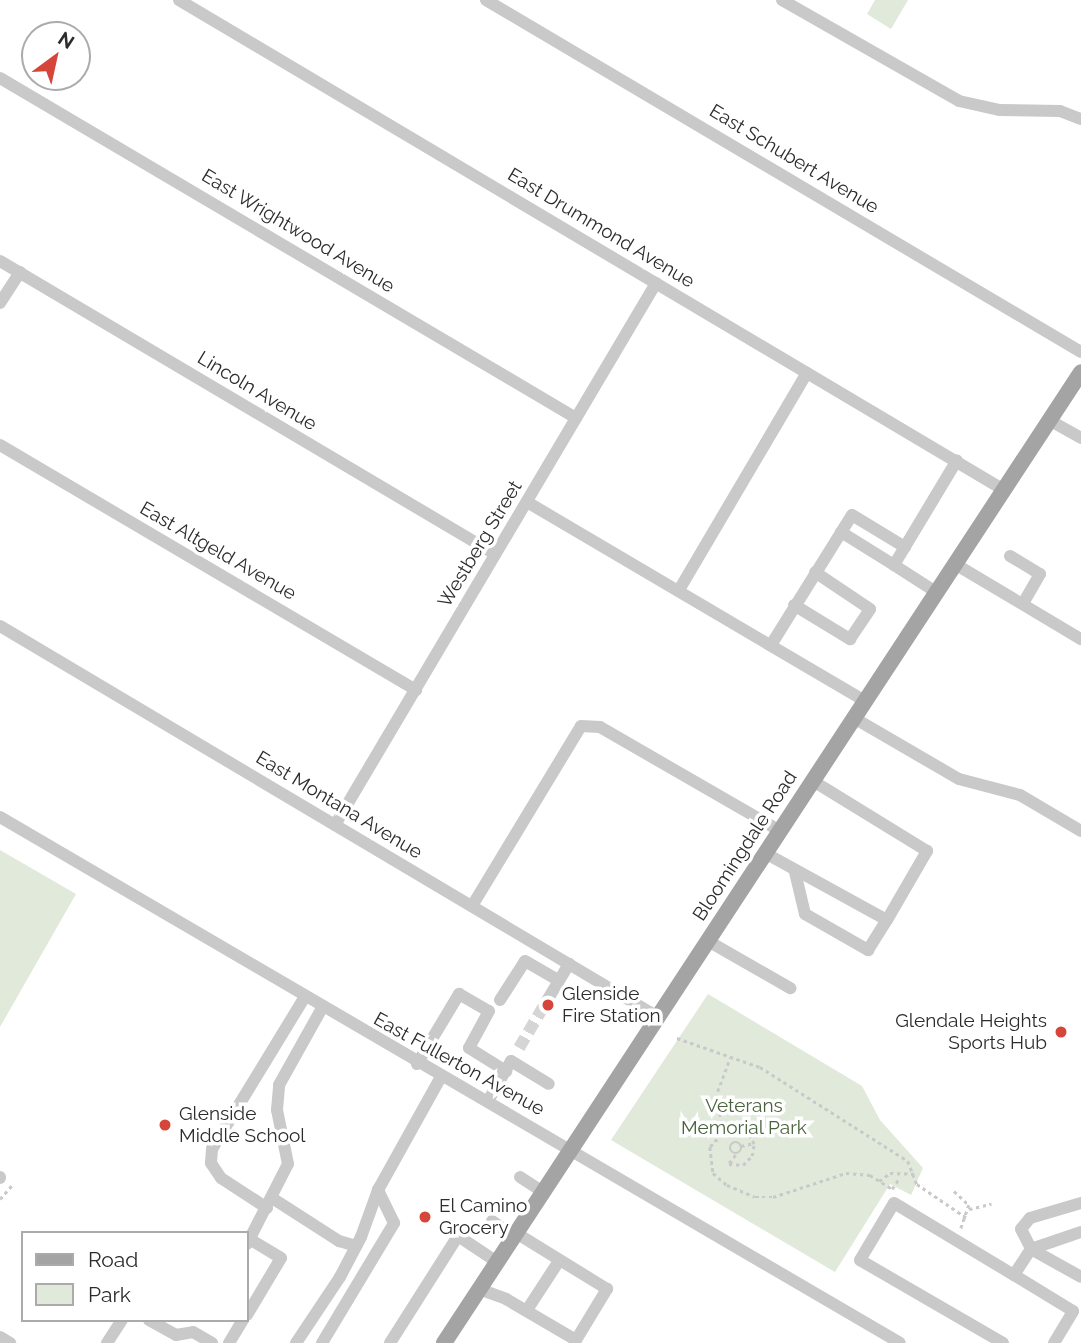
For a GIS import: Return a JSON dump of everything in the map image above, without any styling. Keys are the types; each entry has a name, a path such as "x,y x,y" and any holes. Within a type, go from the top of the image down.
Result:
{"main road":[{"name":"Bloomingdale Road","path":"444,1343 1081,372"}],"street":[{"name":"East Drummond Avenue","path":"180,0 1004,490"},
{"name":"East Schubert Avenue","path":"486,0 1081,352"},
{"path":"782,0 959,102 1000,110 1060,111 1081,119"},
{"name":"East Wrightwood Avenue","path":"0,78 576,418"},
{"name":"Lincoln Avenue","path":"0,261 495,554"},
{"path":"0,303 20,272"},
{"name":"Westberg Street","path":"335,825 656,283"},
{"path":"679,590 807,373"},
{"path":"1049,420 1081,438"},
{"name":"East Altgeld Avenue","path":"0,444 416,690"},
{"path":"894,565 957,460"},
{"path":"527,502 865,701"},
{"path":"771,645 852,515 905,547"},
{"path":"841,532 936,592"},
{"path":"1010,556 1040,575 1023,604"},
{"path":"955,564 1081,639"},
{"path":"794,605 850,639 870,609 815,572"},
{"name":"East Montana Avenue","path":"0,626 658,1017"},
{"path":"854,718 959,779 1020,795 1081,831"},
{"path":"472,906 581,726 600,727 779,831"},
{"path":"795,872 805,914 868,950 927,850 813,781"},
{"name":"East Fullerton Avenue","path":"0,817 304,998 571,1149 900,1343"},
{"path":"765,853 795,872 887,920"},
{"path":"708,941 790,988"},
{"path":"500,1000 525,961 559,981"},
{"path":"545,1004 569,964"},
{"path":"417,1064 459,994 489,1011 469,1048 549,1084"},
{"path":"304,998 212,1149 211,1163 221,1178 339,1241 356,1247"},
{"path":"248,1313 281,1258 248,1242 288,1164 276,1094 322,1008"},
{"path":"488,1101 519,1048"},
{"path":"296,1343 356,1247 378,1190 441,1077"},
{"path":"520,1177 543,1192"},
{"path":"321,1343 394,1223 378,1190"},
{"path":"1003,1343 860,1260 894,1203 1073,1311"},
{"path":"1081,1203 1024,1222 1022,1238 1031,1249 1081,1277"},
{"path":"480,1289 527,1310 576,1340 607,1289 492,1221"},
{"path":"1014,1275 1031,1249 1081,1232"},
{"path":"390,1343 458,1236 497,1262"},
{"path":"527,1310 559,1261"},
{"path":"1054,1343 1081,1298"},
{"path":"107,1343 121,1322"},
{"path":"153,1322 176,1335 196,1326 212,1343"},
{"path":"229,1343 242,1322"},
{"path":"0,1337 10,1343"}],"path":[{"path":"677,1038 761,1067 908,1161 924,1190 967,1218"},
{"path":"724,1130 715,1097 730,1058"},
{"path":"724,1130 740,1130 749,1135 754,1143 748,1162 739,1166 729,1164 749,1135"},
{"path":"724,1130 710,1147 710,1165 718,1178 745,1195 773,1197 846,1172 879,1181 892,1189 900,1177"},
{"path":"739,1150 754,1143"},
{"path":"739,1150 753,1153"},
{"path":"739,1150 748,1162"},
{"path":"739,1150 739,1166"},
{"path":"879,1181 890,1173 900,1177 914,1174"},
{"path":"0,1199 13,1184"},
{"path":"954,1191 969,1209"},
{"path":"969,1209 991,1204"},
{"path":"955,1240 969,1209"}],"green space":[{"path":"875,0 908,0 891,29 867,14"},
{"path":"0,850 76,894 0,1027"},
{"name":"Veterans Memorial Park","path":"708,994 862,1086 880,1120 923,1168 911,1195 890,1184 835,1272 611,1140"}],"tunnel":[{"path":"519,1048 545,1004"}],"place":[{"name":"Glenside Fire Station","path":"548,1005"},
{"name":"Glendale Heights Sports Hub","path":"1061,1032"},
{"name":"Glenside Middle School","path":"165,1125"},
{"name":"El Camino Grocery","path":"425,1217"}]}
